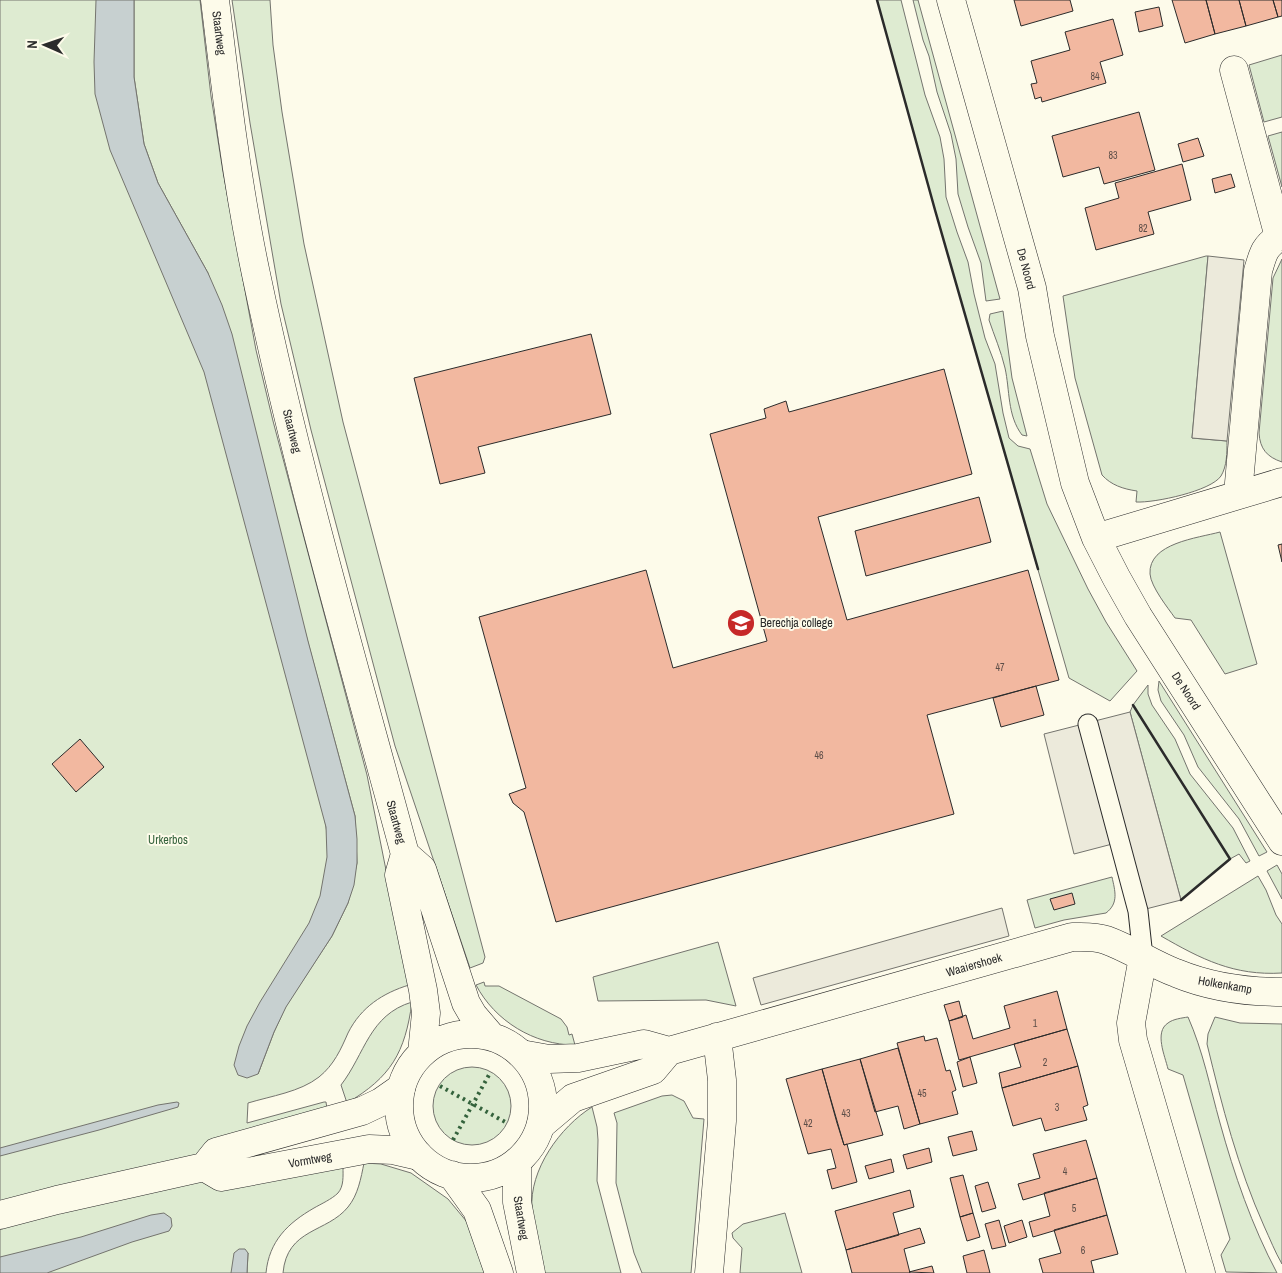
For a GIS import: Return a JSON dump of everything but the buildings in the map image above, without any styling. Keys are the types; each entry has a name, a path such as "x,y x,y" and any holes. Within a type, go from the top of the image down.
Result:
{"street":[{"name":"Staartweg","path":"215,0 235,154 256,275 295,441 405,854 399,875 426,1013 422,1053"},
{"name":"De Noord","path":"951,0 1032,288 1040,336 1075,483 1096,538 1138,616 1282,841"},
{"path":"1234,70 1280,236 1268,245 1262,256 1258,271 1238,494"},
{"path":"1096,538 1282,482"},
{"name":"Staartweg","path":"405,854 422,869 466,1003 473,1015 492,1036"},
{"name":"Waaiershoek","path":"657,1048 717,1037 1072,937 1106,940 1143,957"},
{"path":"1143,957 1131,1023 1133,1040 1200,1273"},
{"name":"Holkenkamp","path":"1143,957 1174,973 1212,985 1249,991 1282,992"},
{"path":"479,1034 492,1036 512,1046 530,1063 541,1087 543,1112 541,1125 532,1145 517,1162 497,1173 486,1176 463,1177 452,1175 429,1164 419,1156 412,1146 402,1124 400,1100 402,1088 406,1075 422,1053 442,1039 479,1034"},
{"path":"709,1273 722,1121 722,1080 717,1037"},
{"path":"521,1054 549,1060 657,1048 653,1070 574,1098 541,1125"},
{"path":"0,1215 57,1200 204,1167 216,1152 362,1112 402,1088"},
{"name":"Vormtweg","path":"204,1167 221,1176 369,1149 393,1150 419,1156"},
{"name":"Staartweg","path":"517,1162 517,1202 531,1273"},
{"path":"452,1175 477,1210 499,1273"}],"lane":[{"path":"1088,724 1138,911 1143,957"}],"green space":[{"name":"Urkerbos","path":"0,0 116,0 112,124 189,276 306,705 336,888 300,953 258,1074 286,1006 332,936 348,903 357,863 355,816 208,273 158,183 144,144 134,77 134,0 200,0 211,96 223,172 256,350 367,775 409,985 390,992 366,1008 353,1024 333,1062 319,1077 294,1090 248,1103 247,1123 324,1102 326,1102 327,1109 247,1131 245,1184 343,1167 342,1184 338,1193 296,1220 281,1234 271,1251 266,1273 247,1273 248,1253 241,1273 0,1273"},
{"path":"232,0 270,0 273,45 282,112 304,244 343,422 485,957 483,963 470,968 395,746 311,430 281,304 250,123"},
{"path":"877,0 901,0 925,95 940,137 944,159 946,197 968,262 985,338 995,364 1009,438 1018,446 1030,449 1047,504 1088,589 1137,671 1110,701 1069,678"},
{"path":"913,0 918,0 1000,299 986,301 981,263 958,194 956,159 951,134 937,92"},
{"path":"1282,55 1282,117 1264,122 1249,65"},
{"path":"1282,132 1282,187 1268,136"},
{"path":"1208,256 1192,438 1227,441 1227,455 1224,468 1221,476 1206,487 1169,498 1136,502 1137,491 1118,486 1102,475 1075,378 1063,296"},
{"path":"1282,259 1282,462 1272,458 1265,452 1259,433 1273,278"},
{"path":"1003,311 1012,378 1027,436 1022,435 1011,411 1007,376 989,320 990,314"},
{"path":"1220,532 1257,664 1225,674 1191,620 1175,618 1157,591 1150,574 1152,564 1157,555 1165,549 1188,540"},
{"path":"1159,681 1267,852 1259,856 1239,819 1198,767 1184,735 1161,701 1158,690"},
{"path":"1148,685 1148,694 1152,705 1175,739 1190,774 1233,828 1250,861 1246,863 1239,854 1230,859 1181,900 1130,712"},
{"path":"1277,865 1282,874 1282,899 1267,871"},
{"path":"1258,876 1282,924 1282,973 1248,972 1233,969 1204,959 1161,936"},
{"path":"1112,877 1115,896 1113,905 1106,913 1064,920 1035,928 1027,900"},
{"path":"718,942 736,1006 706,1000 598,1001 593,977"},
{"path":"484,982 485,986 499,986 561,1019 567,1027 569,1035 572,1034 575,1045 545,1041 531,1036 505,1020 484,998 476,985"},
{"path":"412,1002 405,1036 393,1062 375,1083 347,1103 341,1085 369,1037 386,1016"},
{"path":"1188,1017 1202,1056 1225,1142 1238,1180 1252,1218 1277,1273 1226,1272 1221,1255 1230,1239 1183,1075 1168,1069 1161,1038 1164,1027 1168,1023"},
{"path":"1215,1017 1240,1023 1282,1024 1282,1264 1246,1182 1225,1114 1207,1044 1208,1034"},
{"path":"464,1067 480,1067 494,1073 505,1084 511,1098 511,1114 505,1128 494,1139 480,1145 464,1145 450,1139 439,1128 433,1114 433,1098 439,1084 450,1073"},
{"path":"672,1095 684,1101 693,1118 704,1119 691,1273 642,1273 634,1253 616,1183 617,1123 614,1113 662,1096"},
{"path":"592,1107 598,1140 597,1181 621,1273 544,1273 532,1209 532,1194 536,1179 541,1165 558,1138"},
{"path":"364,1163 381,1164 411,1173 448,1199 467,1222 485,1273 283,1273 286,1258 292,1247 300,1239 330,1222 348,1207 357,1192"},
{"path":"785,1213 802,1273 740,1273 742,1248 733,1238 732,1233 743,1224"}],"shaded area":[{"path":"96,0 134,0 134,77 144,144 158,183 208,273 232,334 308,641 355,816 357,863 354,885 348,903 332,936 286,1007 258,1074 247,1078 238,1075 234,1065 239,1046 260,1002 309,923 320,896 327,857 326,827 204,372 110,150 95,94"},
{"path":"1208,256 1244,260 1227,441 1192,438"},
{"path":"1130,712 1181,900 1138,911 1120,842 1074,854 1044,734"},
{"path":"1002,908 1009,936 761,1005 753,978"},
{"path":"179,1103 178,1107 0,1156 0,1148 158,1105"},
{"path":"164,1213 171,1218 172,1226 169,1231 132,1242 47,1273 0,1273 0,1257 81,1237 151,1215"},
{"path":"239,1249 245,1249 248,1253 247,1273 231,1273 234,1253"}],"hedge":[{"path":"453,1140 490,1073"},
{"path":"440,1086 507,1123"}],"wall":[{"path":"877,0 1038,569"},
{"path":"1133,705 1230,859 1181,900"}],"place":[{"name":"Berechja college","path":"741,623"}]}
